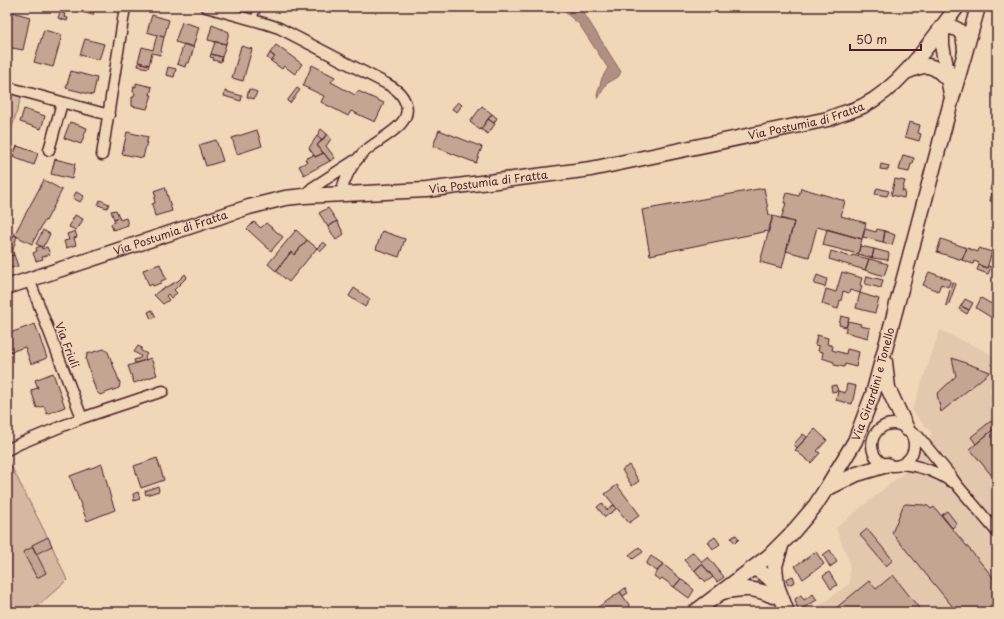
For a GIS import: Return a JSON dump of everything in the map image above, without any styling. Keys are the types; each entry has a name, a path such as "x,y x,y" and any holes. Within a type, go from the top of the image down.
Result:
{"main road":[{"name":"Via Postumia di Fratta","path":"7,287 249,206 285,198 426,190 591,169 820,120 862,106 886,91 906,72 957,7"},
{"name":"Via Girardini e Tonello","path":"695,612 769,556 792,533 826,489 855,441 873,394 952,98 978,7"},
{"name":"Via Girardini e Tonello","path":"952,98 942,45 942,27 952,26 958,30 964,40 965,52"},
{"path":"906,72 922,66 933,67 941,72 948,80"},
{"path":"884,355 888,388 908,429"},
{"path":"826,489 857,474 887,465"},
{"path":"780,599 775,566 781,544"},
{"path":"754,568 763,588 780,599"},
{"path":"720,593 751,589 758,590 780,599"}],"street":[{"path":"102,155 125,7"},
{"path":"206,7 279,28 388,84 398,90 404,98 407,108 406,118 400,125 364,152 356,160 312,188 304,196"},
{"path":"7,87 109,115"},
{"path":"49,150 62,103"},
{"path":"341,194 343,183 356,160"},
{"name":"Via Friuli","path":"29,279 82,418"},
{"path":"7,450 22,442 82,418 163,391"},
{"path":"957,485 930,469 902,464 892,466 881,462 873,453 871,446 874,434 883,425 889,423 902,425 918,436 997,532"},
{"path":"902,464 911,456 914,446 914,440 908,429"}],"lane":[{"path":"253,20 258,7"}],"shaded area":[{"path":"559,7 580,7 621,72 618,77 606,84 598,99 597,95 602,78 608,68 579,24"},
{"path":"7,92 21,97 7,145"},
{"path":"940,330 997,357 997,380 989,391 997,399 997,612 811,612 850,583 849,561 836,528 906,471 932,433 912,411"},
{"path":"7,458 52,546 67,580 31,612 7,612"}],"building":[{"path":"74,7 95,7 93,15 73,10"},
{"path":"12,12 30,17 23,50 7,47 7,37"},
{"path":"60,12 65,14 64,17 68,18 67,21 58,18"},
{"path":"152,15 169,20 164,37 147,32"},
{"path":"182,22 199,27 193,47 175,42"},
{"path":"212,25 229,32 226,44 208,40"},
{"path":"44,30 62,35 53,67 34,62"},
{"path":"157,35 164,37 160,55 152,53 149,65 138,62 142,47 153,50"},
{"path":"85,39 104,44 99,60 80,55"},
{"path":"215,42 226,44 222,57 211,54"},
{"path":"184,44 194,47 189,63 186,63 185,67 177,64"},
{"path":"276,45 302,64 295,74 284,66 282,69 271,61 275,57 270,53"},
{"path":"241,46 252,49 243,81 232,78"},
{"path":"270,53 275,57 271,61 267,58"},
{"path":"211,54 222,57 221,62 213,60 214,58 210,57"},
{"path":"139,62 149,65 148,68 138,66"},
{"path":"312,65 335,77 331,82 355,95 358,91 384,103 375,122 351,111 348,116 321,102 324,96 303,86"},
{"path":"168,67 176,69 174,77 166,75"},
{"path":"71,71 97,78 93,95 66,88"},
{"path":"136,83 152,87 150,95 152,95 147,109 132,106 132,97 134,97 135,93 133,92 134,86 136,87"},
{"path":"297,88 300,90 290,103 287,101"},
{"path":"249,89 257,92 254,99 247,97"},
{"path":"225,91 242,96 241,101 224,96"},
{"path":"458,102 462,105 457,112 452,109"},
{"path":"482,106 492,114 480,130 470,122"},
{"path":"24,109 45,116 41,129 20,122"},
{"path":"492,114 497,118 494,123 488,119"},
{"path":"488,119 495,124 488,134 481,129"},
{"path":"70,122 87,128 81,144 64,138"},
{"path":"909,122 920,125 918,133 921,134 919,141 905,137"},
{"path":"321,129 327,134 322,141 317,136"},
{"path":"257,130 262,146 237,154 232,138"},
{"path":"439,130 482,147 476,163 433,146"},
{"path":"127,132 148,137 143,158 122,154"},
{"path":"327,134 331,139 326,146 335,158 330,161 317,145"},
{"path":"317,136 322,141 317,145 323,153 315,157 309,148"},
{"path":"216,140 223,161 206,166 199,145"},
{"path":"17,146 38,153 34,165 13,157"},
{"path":"324,153 330,161 304,175 299,166 307,162 305,159"},
{"path":"903,155 914,158 909,172 899,170"},
{"path":"55,159 75,164 72,179 51,174"},
{"path":"881,164 889,166 888,170 880,169"},
{"path":"997,173 997,202 990,201 992,191 990,190 994,175"},
{"path":"895,179 905,181 902,191 905,191 904,198 891,195"},
{"path":"44,180 62,190 32,244 14,235"},
{"path":"165,187 172,211 155,216 152,204 155,203 154,198 156,197 154,191"},
{"path":"764,188 769,215 773,216 768,231 650,255 642,210"},
{"path":"801,188 845,201 841,216 866,223 862,239 817,227 809,257 786,251 794,222 781,219 786,203 784,203 787,193 799,196"},
{"path":"877,188 889,191 887,196 875,194"},
{"path":"76,192 84,196 80,202 73,198"},
{"path":"100,200 109,204 107,208 98,205"},
{"path":"328,208 337,221 328,227 319,213"},
{"path":"116,210 119,217 114,219 111,211"},
{"path":"75,215 83,219 76,230 69,227"},
{"path":"773,216 794,222 782,268 760,262"},
{"path":"119,217 120,220 126,218 128,225 113,230 111,224 115,222 114,219"},
{"path":"337,221 344,234 336,240 328,227"},
{"path":"254,222 261,228 266,223 283,237 271,251 247,229"},
{"path":"827,229 862,239 858,254 823,245"},
{"path":"865,229 876,232 877,229 885,231 883,242 863,237"},
{"path":"43,230 50,234 43,247 36,244"},
{"path":"296,230 307,240 294,255 291,252 276,271 268,264"},
{"path":"75,231 77,237 74,238 76,245 66,248 64,241 69,240 67,234"},
{"path":"382,231 405,239 399,257 376,249"},
{"path":"885,231 895,235 892,245 883,242"},
{"path":"14,235 17,236 13,250 14,255 7,257 7,249"},
{"path":"941,239 967,248 962,260 937,252"},
{"path":"307,240 317,248 289,282 276,271 291,252 294,255"},
{"path":"323,242 327,245 321,251 317,248"},
{"path":"41,246 42,249 47,247 50,254 42,257 43,259 36,261 33,253 37,251 36,248"},
{"path":"860,246 874,249 872,258 858,254"},
{"path":"967,248 978,252 979,248 992,252 987,268 974,261 973,264 962,260"},
{"path":"874,249 889,253 888,260 872,258"},
{"path":"831,251 851,257 852,255 869,259 865,270 829,259"},
{"path":"14,255 18,266 7,269 7,257"},
{"path":"869,259 888,264 884,276 865,270"},
{"path":"160,264 166,279 161,281 161,283 153,286 152,284 149,286 143,270"},
{"path":"979,265 987,268 988,266 991,267 988,274 977,270"},
{"path":"842,272 862,278 860,293 850,290 849,293 843,291 838,309 822,304 826,289 836,292"},
{"path":"929,272 951,280 948,287 941,284 938,291 923,285"},
{"path":"185,274 187,277 174,290 177,293 171,298 168,294 166,296 169,300 163,304 154,295 160,290 178,281"},
{"path":"817,275 827,279 825,287 814,284"},
{"path":"867,276 883,280 881,288 865,284"},
{"path":"952,282 956,284 948,306 946,305"},
{"path":"354,288 370,299 365,307 349,296"},
{"path":"860,293 879,299 875,313 856,308"},
{"path":"981,298 997,307 997,321 976,308"},
{"path":"965,299 973,303 969,310 961,306"},
{"path":"961,306 969,310 967,314 959,309"},
{"path":"152,310 156,317 151,319 148,312"},
{"path":"841,316 849,318 846,327 839,325"},
{"path":"848,321 870,328 868,338 845,332"},
{"path":"35,324 47,358 31,364 25,347 7,353 7,334"},
{"path":"817,335 828,338 827,344 833,346 832,350 846,354 847,349 859,352 856,367 845,364 844,367 834,365 834,362 822,358 823,352 818,351 819,346 815,345"},
{"path":"138,346 142,348 140,350 147,354 145,357 146,360 135,363 134,360 140,358 141,356 134,352"},
{"path":"104,349 108,352 120,383 119,388 100,395 96,391 86,360 87,354"},
{"path":"151,358 157,375 134,383 128,366"},
{"path":"952,358 990,372 941,412 937,394 956,376"},
{"path":"53,373 65,407 47,414 44,406 37,408 31,390 38,388 35,380"},
{"path":"847,384 856,386 852,404 836,400 838,391 845,393"},
{"path":"836,385 838,391 832,392 831,386"},
{"path":"991,421 996,427 976,444 971,437"},
{"path":"997,427 997,482 970,449"},
{"path":"815,429 827,440 817,451 820,453 811,463 795,450"},
{"path":"803,434 807,437 797,448 794,444"},
{"path":"157,458 164,480 141,488 134,466"},
{"path":"102,464 115,510 87,521 70,476"},
{"path":"629,465 639,481 632,486 622,470"},
{"path":"617,485 640,515 629,523 605,494"},
{"path":"158,486 159,491 146,495 145,491"},
{"path":"138,492 140,499 134,501 133,494"},
{"path":"602,503 607,510 613,505 616,509 605,517 597,507"},
{"path":"905,504 924,505 931,509 934,507 997,582 997,612 957,612 892,533"},
{"path":"947,511 957,524 952,528 942,515"},
{"path":"867,529 893,560 886,566 860,535"},
{"path":"736,535 739,539 735,543 731,538"},
{"path":"48,537 52,546 36,554 32,545"},
{"path":"715,537 720,544 713,549 708,542"},
{"path":"33,547 46,573 37,578 23,552"},
{"path":"639,547 643,552 633,559 629,555"},
{"path":"830,550 837,562 830,567 823,555"},
{"path":"693,552 702,562 708,557 724,577 717,582 702,564 694,571 684,560"},
{"path":"816,552 824,564 803,579 795,566"},
{"path":"651,556 663,564 657,571 646,564"},
{"path":"663,564 681,579 674,587 662,578 660,580 654,576"},
{"path":"702,564 713,577 706,582 702,578 701,579 695,570"},
{"path":"829,572 837,585 831,589 823,576"},
{"path":"893,575 922,612 839,612 836,608 869,581 876,589"},
{"path":"793,576 795,582 788,585 786,579"},
{"path":"681,579 694,590 689,598 674,587"},
{"path":"625,588 628,593 623,596 620,592"},
{"path":"620,592 632,609 628,612 591,612"},
{"path":"813,594 817,600 798,611 795,599 801,595 804,600"}]}
